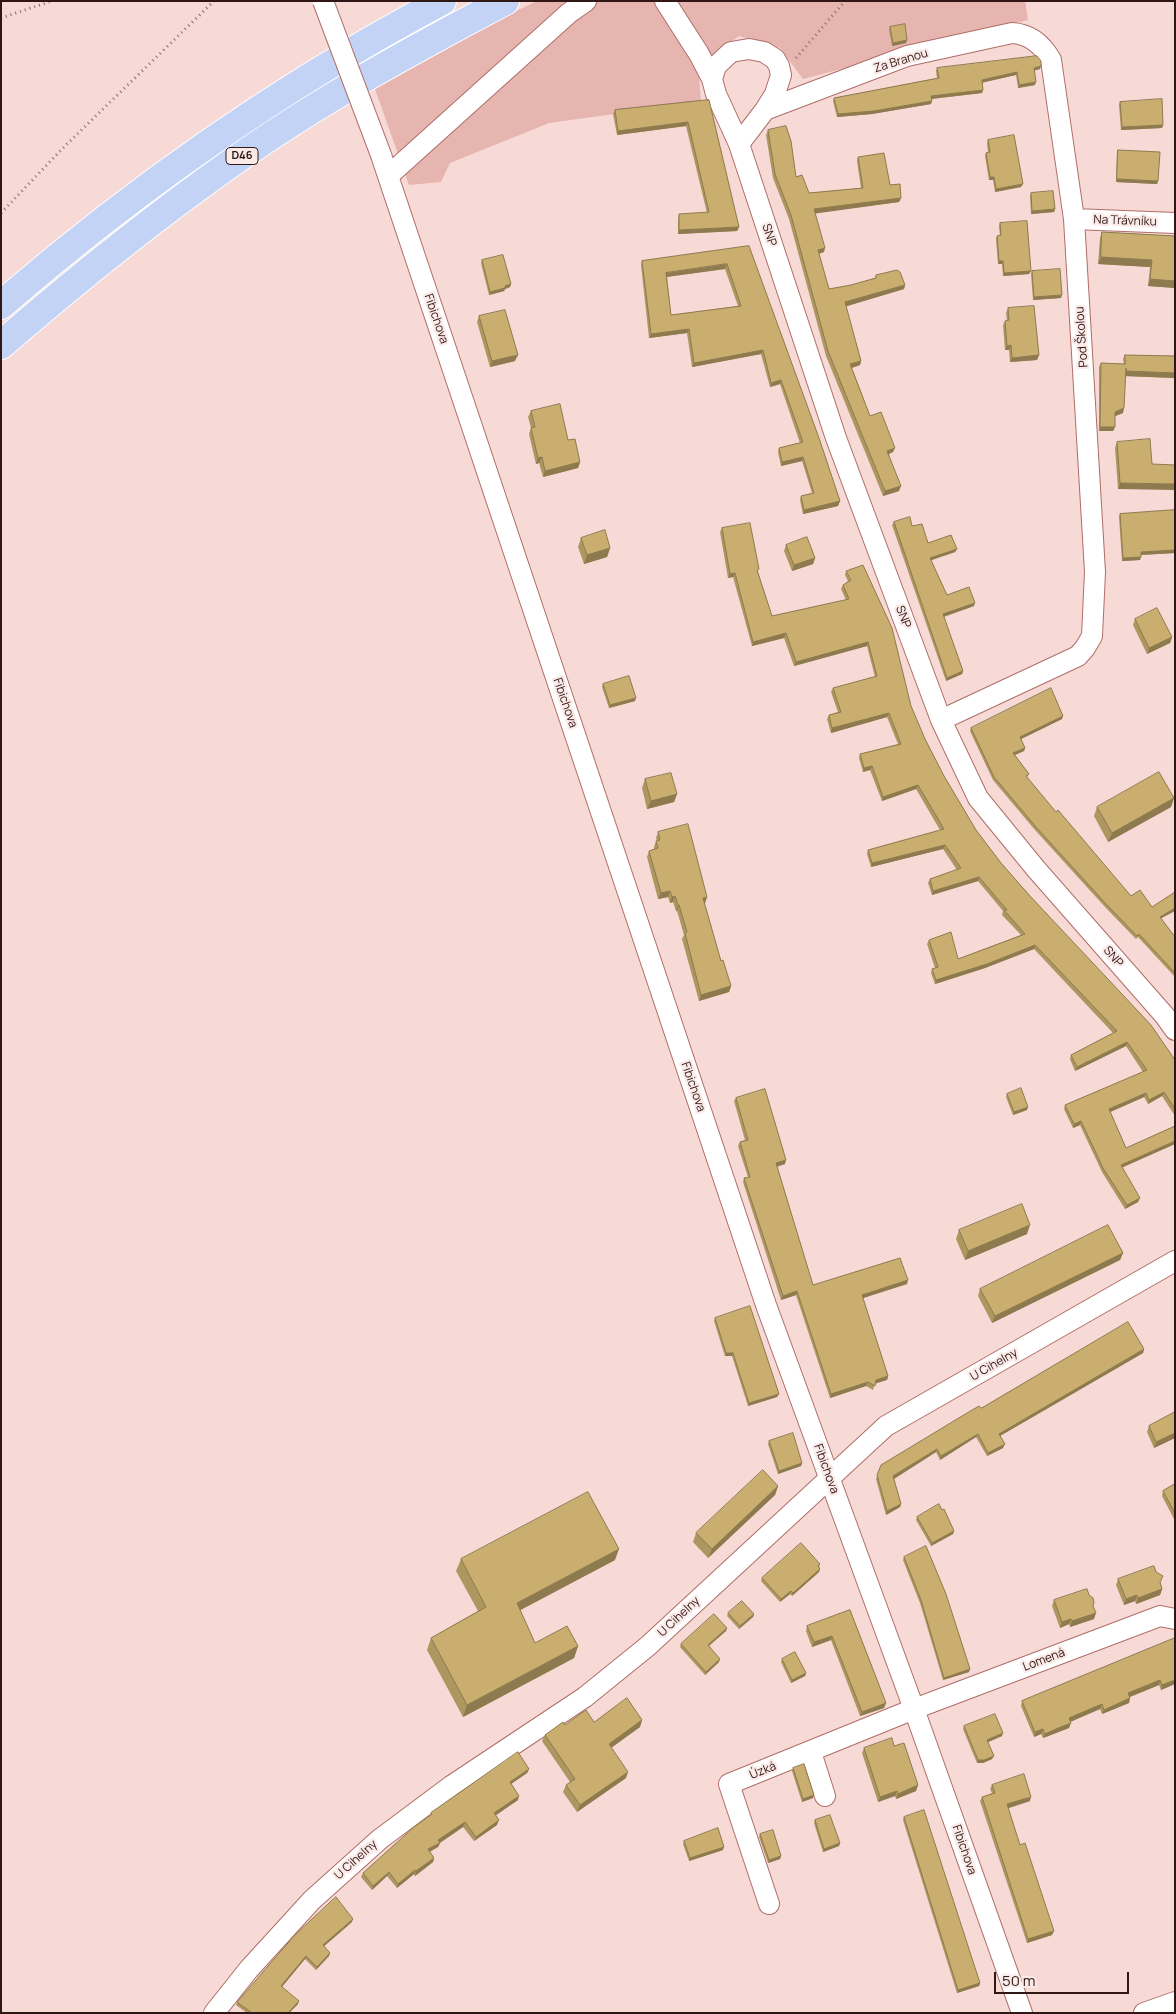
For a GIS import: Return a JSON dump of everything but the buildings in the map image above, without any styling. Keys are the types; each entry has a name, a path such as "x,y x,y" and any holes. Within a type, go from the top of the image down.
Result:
{"highway":[{"name":"D46","path":"1,305 122,207 217,137 308,78 442,1"},
{"name":"D46","path":"1,344 134,235 235,161 323,104 445,33 505,1"}],"street":[{"name":"Fibichova","path":"323,1 381,155 763,1296 914,1709 1022,2013"},
{"path":"388,176 569,13 586,1"},
{"name":"SNP","path":"665,1 699,54 712,79 716,94 739,144 836,438 941,720 978,798 1036,869 1172,1021"},
{"name":"Za Branou","path":"766,110 908,56 1012,34 1025,35 1039,43"},
{"name":"Pod Školou","path":"941,720 1078,656 1092,636 1095,572 1074,219 1054,72 1051,60 1039,43"},
{"path":"712,79 716,66 726,56 737,50 749,49 764,52 775,59 780,66 781,75 766,110 739,144"},
{"name":"Na Trávníku","path":"1074,219 1175,223"},
{"name":"U Cihelny","path":"214,2013 249,1969 312,1900 380,1839 451,1786 585,1697 648,1646 886,1426 1175,1261"},
{"name":"Lomená","path":"914,1709 1160,1616 1175,1619"},
{"name":"Úzká","path":"770,1904 729,1784 914,1709"},
{"path":"811,1752 825,1796"},
{"path":"1144,2013 1175,2002"}],"path":[{"path":"1,18 52,1"},
{"path":"1,213 64,147 214,1"},
{"path":"781,75 845,1"}],"shaded area":[{"path":"537,1 655,1 698,65 701,102 549,123 450,163 441,182 409,185 375,89"},
{"path":"672,1 1025,1 1028,20 803,79 780,48 739,36 710,57"}]}
